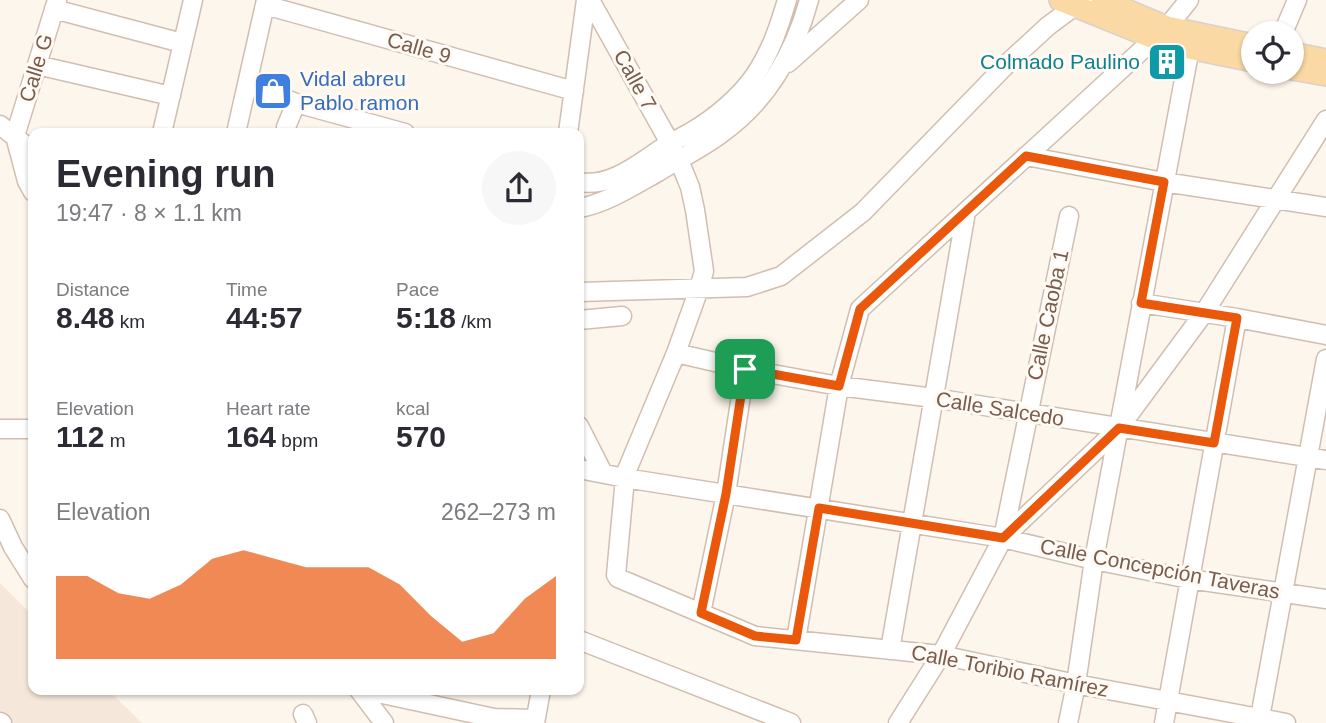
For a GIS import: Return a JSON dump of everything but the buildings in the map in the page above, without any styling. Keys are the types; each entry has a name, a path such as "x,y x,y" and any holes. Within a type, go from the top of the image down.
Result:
{"main road":[{"path":"1102,0 1161,32"},
{"path":"1073,2 1241,57"},
{"path":"1191,41 1241,44"},
{"path":"1304,55 1326,60"},
{"path":"1304,71 1326,75"}],"street":[{"path":"163,128 193,0"},
{"path":"569,128 588,0"},
{"name":"Calle 7","path":"588,0 670,143 690,187 704,271 676,353 625,478 616,575 618,578"},
{"path":"584,182 604,181 622,174 692,132 736,98 754,77 768,54 787,0"},
{"path":"783,67 797,38 809,0"},
{"path":"584,207 636,185 725,131 753,105 783,67 859,0"},
{"path":"796,640 839,386 860,309 1161,32 1189,0"},
{"path":"1288,21 1297,0"},
{"path":"237,128 266,2"},
{"name":"Calle 9","path":"266,2 574,91"},
{"path":"584,292 747,287 771,280 788,271 863,212 1011,60 1073,2"},
{"path":"56,5 182,43"},
{"name":"Calle G","path":"15,136 56,5"},
{"path":"1068,723 1094,560 1191,41"},
{"path":"37,65 171,96"},
{"path":"247,84 296,103 387,128"},
{"path":"286,128 296,103"},
{"path":"898,723 941,655 1003,538 1119,428 1204,313 1326,121"},
{"path":"0,125 28,147"},
{"path":"15,136 28,136"},
{"path":"15,136 28,183"},
{"path":"1026,156 1164,182 1326,207"},
{"path":"890,650 966,212"},
{"name":"Calle Caoba 1","path":"1003,538 1069,216"},
{"path":"1141,303 1326,335"},
{"path":"584,320 622,316"},
{"path":"1164,723 1237,318"},
{"name":"Calle Salcedo","path":"676,353 839,386 934,398 1326,460"},
{"path":"1260,721 1326,359"},
{"path":"701,613 726,494 745,369"},
{"path":"0,429 28,429"},
{"path":"584,436 603,473"},
{"name":"Calle Concepción Taveras","path":"584,470 1003,538 1189,579 1326,599"},
{"path":"0,519 28,571"},
{"name":"Calle Toribio Ramírez","path":"618,578 755,636 941,655 1260,721 1286,723"},
{"path":"584,642 791,723"},
{"path":"364,695 384,723"},
{"path":"382,695 488,720 535,721 541,695"}],"shaded area":[{"path":"0,583 28,611 28,695 113,695 142,723 0,723"}],"place":[{"name":"Colmado Paulino","path":"1167,62"},
{"name":"Vidal abreu Pablo ramon","path":"273,91"}],"route":[{"path":"1026,156 1164,182 1141,303 1237,318 1214,443 1119,428 1003,538 819,508 796,640 755,636 701,613 726,494 745,369 839,386 860,309 1026,156"}]}
